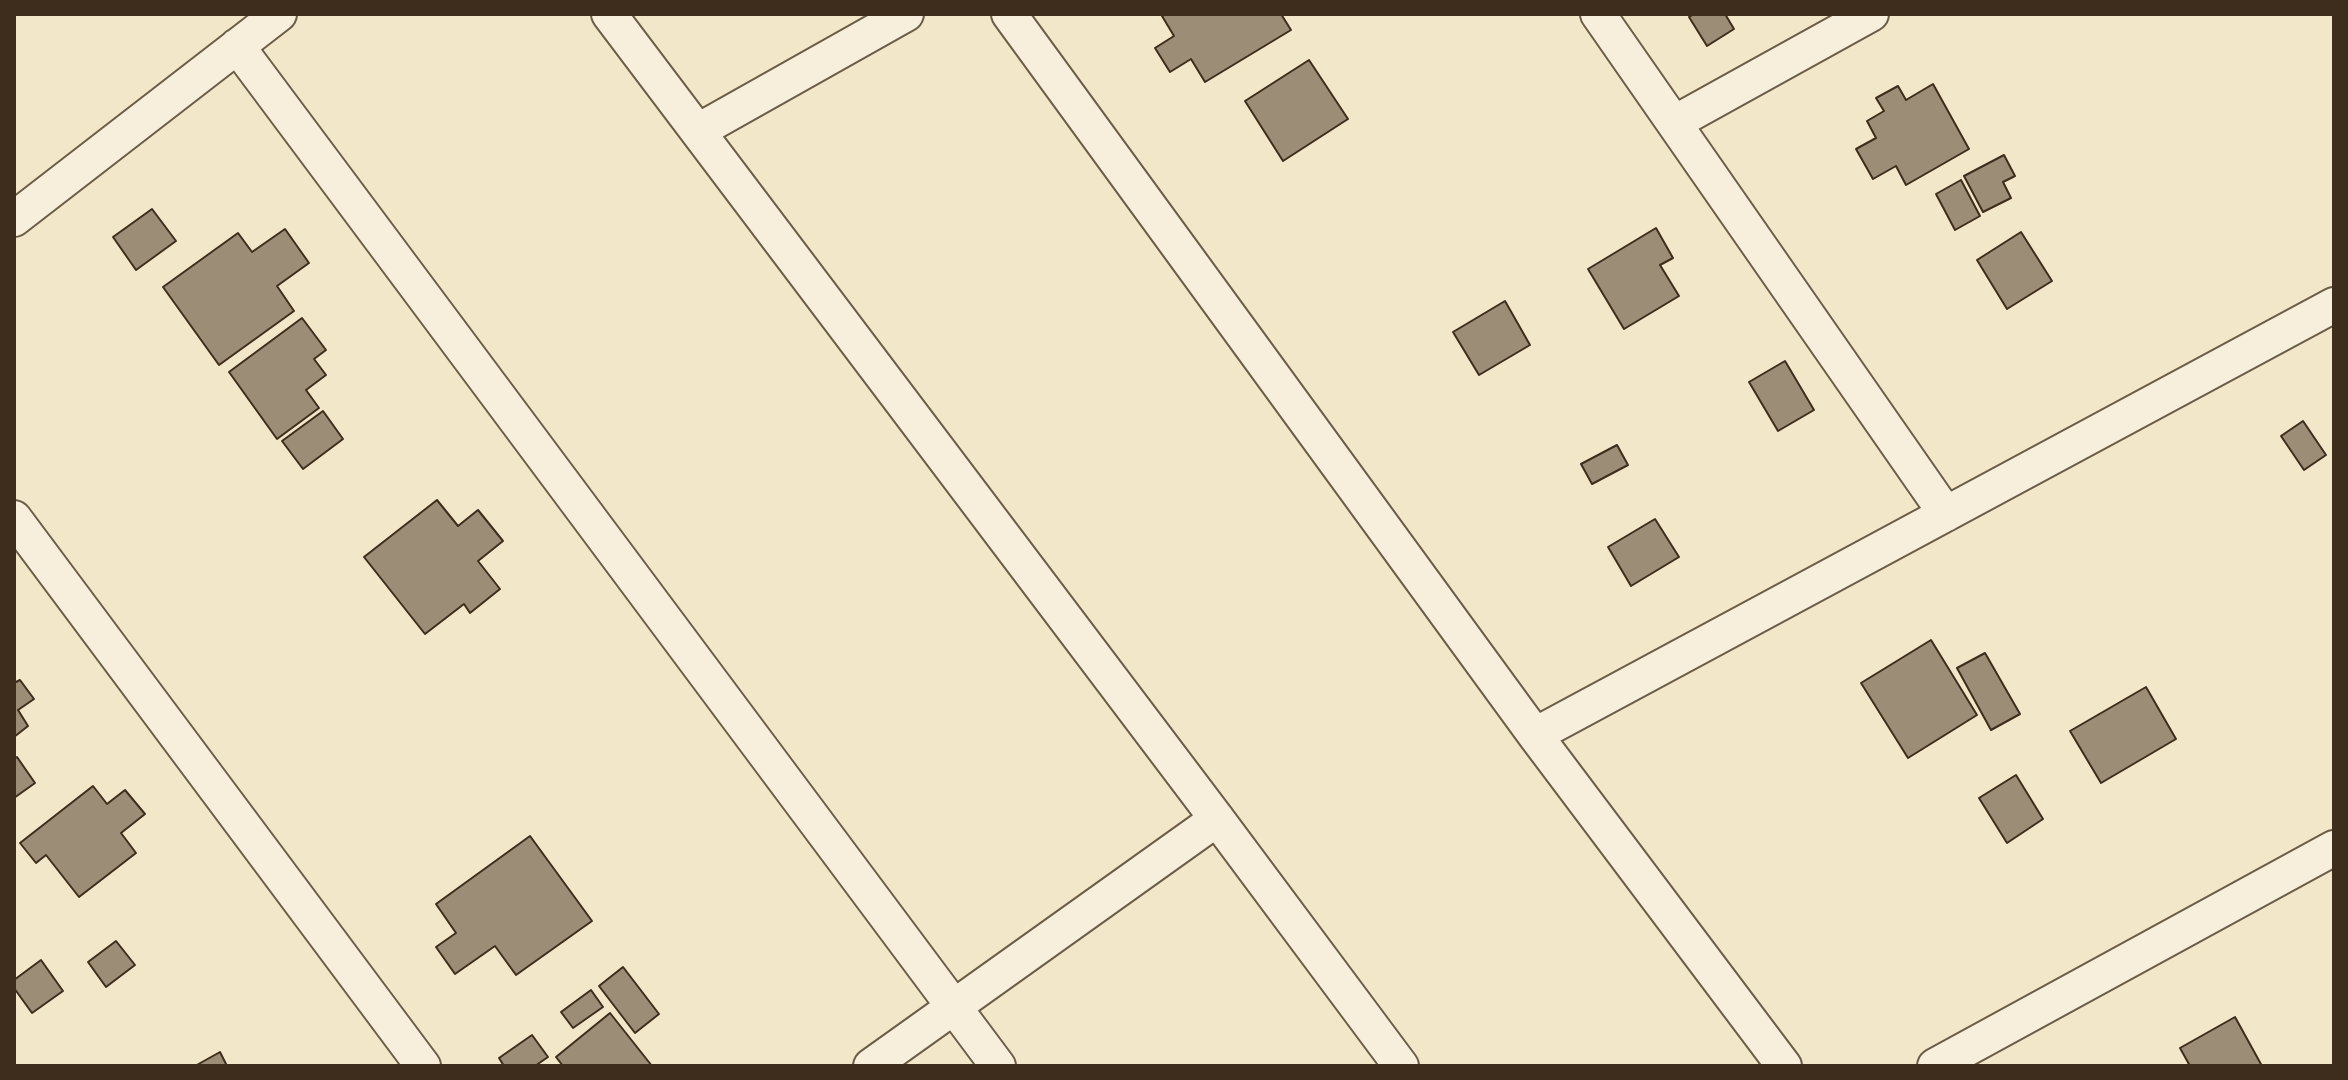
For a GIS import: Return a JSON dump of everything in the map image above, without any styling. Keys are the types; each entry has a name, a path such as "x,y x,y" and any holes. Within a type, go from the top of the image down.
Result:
{"street":[{"path":"14,219 279,14"},
{"path":"609,14 1401,1066"},
{"path":"698,131 906,14"},
{"path":"1009,14 1535,735 1784,1066"},
{"path":"1598,14 1946,514"},
{"path":"1674,123 1871,14"},
{"path":"237,46 998,1066"},
{"path":"1535,735 2334,305"},
{"path":"14,518 423,1066"},
{"path":"871,1066 1217,819"},
{"path":"1935,1066 2334,848"}],"building":[{"path":"1281,14 1291,30 1205,82 1191,59 1170,72 1155,48 1174,36 1162,16"},
{"path":"1694,14 1725,14 1734,29 1707,46 1689,17"},
{"path":"1309,60 1348,119 1283,161 1245,101"},
{"path":"1933,84 1969,149 1906,185 1896,166 1873,179 1856,149 1876,138 1867,121 1884,111 1876,98 1898,86 1906,100"},
{"path":"2004,155 2015,176 2003,182 2011,198 1983,212 1964,176"},
{"path":"1961,180 1980,216 1955,230 1936,194"},
{"path":"152,209 176,241 136,270 113,237"},
{"path":"1656,228 1673,258 1660,265 1679,296 1624,329 1588,269"},
{"path":"285,229 309,263 277,286 294,311 219,365 163,287 238,233 252,252"},
{"path":"2021,232 2052,281 2007,309 1977,260"},
{"path":"1505,301 1530,345 1479,375 1453,332"},
{"path":"302,318 326,350 314,359 326,375 306,390 319,408 277,439 229,372"},
{"path":"1785,361 1814,410 1778,431 1749,382"},
{"path":"323,411 343,439 303,469 282,441"},
{"path":"2303,421 2326,455 2304,470 2281,436"},
{"path":"1617,445 1628,465 1592,484 1581,464"},
{"path":"437,500 458,526 478,510 503,541 478,561 500,589 470,613 464,604 425,634 364,557"},
{"path":"1655,519 1679,557 1631,586 1608,547"},
{"path":"1931,640 1977,715 1908,758 1861,683"},
{"path":"1985,653 2020,714 1991,730 1957,668"},
{"path":"20,680 34,699 18,710 28,726 14,737 14,683"},
{"path":"2146,687 2176,739 2101,783 2070,731"},
{"path":"17,757 35,783 14,798 14,759"},
{"path":"2016,775 2043,819 2007,843 1979,798"},
{"path":"93,786 107,804 125,790 145,814 121,833 136,853 79,897 46,855 36,863 20,843"},
{"path":"530,836 592,921 516,975 495,946 455,974 436,947 456,933 436,904"},
{"path":"116,941 135,965 106,987 88,962"},
{"path":"41,960 63,991 32,1013 14,988 14,980"},
{"path":"623,967 659,1014 635,1033 599,986"},
{"path":"591,990 603,1007 573,1028 561,1012"},
{"path":"610,1013 652,1066 563,1066 556,1057"},
{"path":"2235,1017 2262,1066 2190,1066 2180,1048"},
{"path":"532,1035 548,1057 535,1066 504,1066 499,1058"},
{"path":"220,1052 227,1066 195,1066"}]}
